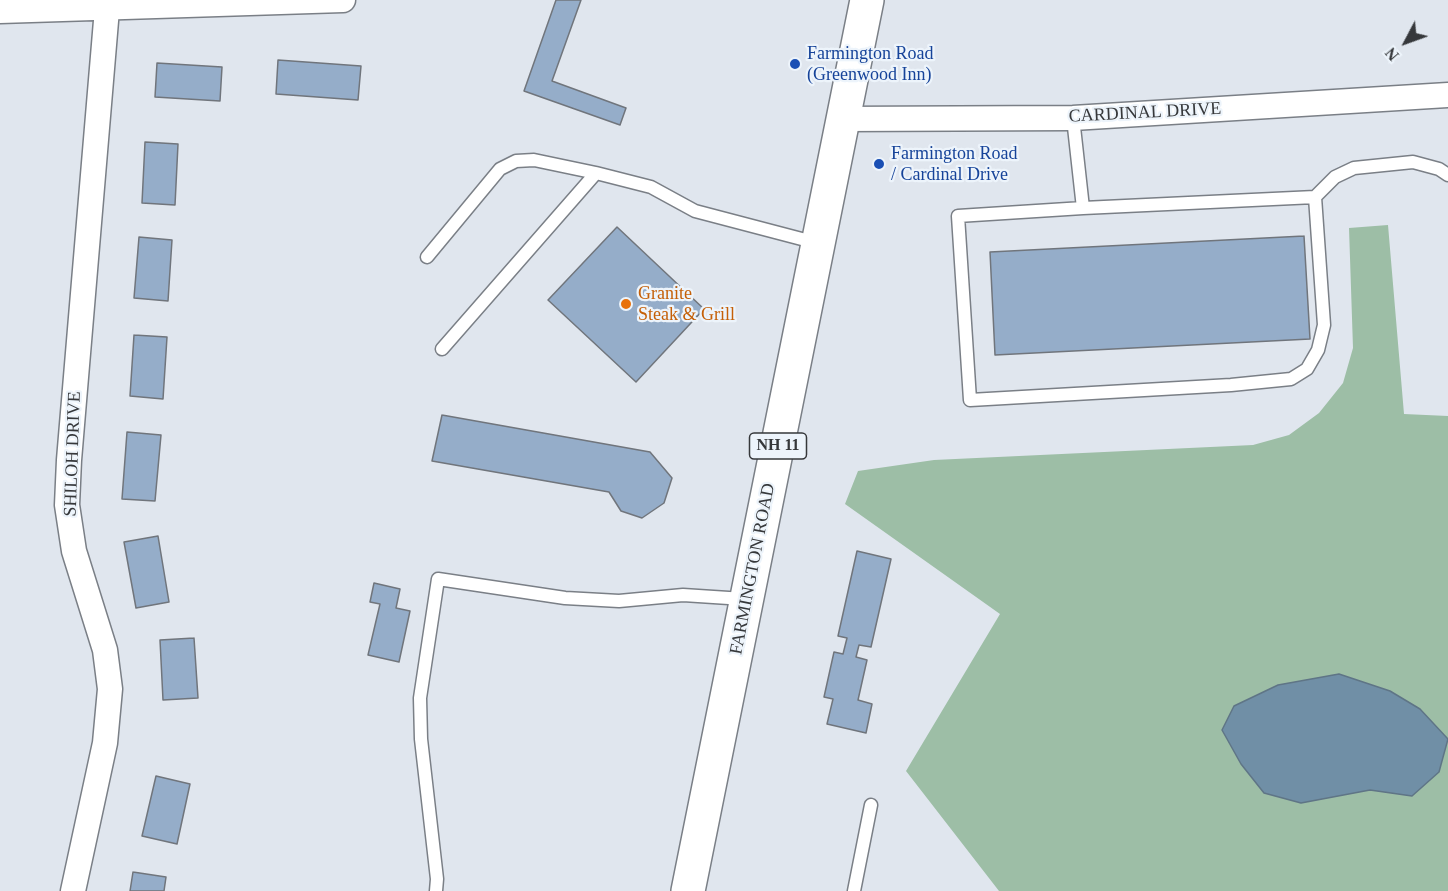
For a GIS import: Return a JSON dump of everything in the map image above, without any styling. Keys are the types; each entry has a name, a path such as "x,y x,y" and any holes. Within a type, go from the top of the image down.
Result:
{"highway":[{"name":"FARMINGTON ROAD","path":"688,891 867,0"}],"street":[{"path":"0,11 343,0"},
{"name":"SHILOH DRIVE","path":"73,891 105,743 110,689 105,650 74,551 67,505 107,9"},
{"name":"CARDINAL DRIVE","path":"842,119 1073,118 1448,95"}],"lane":[{"path":"1073,118 1083,208"},
{"path":"427,257 500,169 516,161 534,160 651,187 695,211 818,243"},
{"path":"1315,197 1324,325 1318,350 1307,369 1291,379 1231,385 970,399 958,216 1315,197 1335,177 1354,168 1413,162 1439,169 1448,176"},
{"path":"442,349 596,173"},
{"path":"436,885 421,739 420,698 438,579 565,598 619,601 683,595 747,599"},
{"path":"854,891 871,805"}],"green space":[{"path":"1388,225 1404,414 1448,416 1448,891 999,891 906,771 1000,614 845,504 858,471 934,460 1253,445 1289,435 1319,413 1343,383 1353,348 1349,228"}],"water":[{"path":"1339,674 1390,691 1420,709 1448,739 1439,772 1412,796 1370,790 1301,803 1264,793 1241,764 1222,730 1234,706 1278,685"}],"building":[{"path":"556,0 581,0 552,81 626,108 620,125 524,91"},
{"path":"278,60 361,66 358,100 276,94"},
{"path":"157,63 222,67 220,101 155,97"},
{"path":"145,142 178,144 175,205 142,203"},
{"name":"Granite Steak & Grill","path":"617,227 704,309 636,382 548,300"},
{"path":"1304,236 1310,339 995,355 990,252"},
{"path":"139,237 172,240 168,301 134,298"},
{"path":"134,335 167,337 163,399 130,396"},
{"path":"442,415 650,452 672,478 664,503 642,518 621,511 609,492 432,461"},
{"path":"127,432 161,435 155,501 122,499"},
{"path":"158,536 169,602 136,608 124,542"},
{"path":"857,551 891,559 871,647 859,645 856,657 867,660 858,700 872,704 866,733 827,724 833,699 824,697 834,652 843,654 847,638 838,636"},
{"path":"374,583 400,589 396,608 410,611 399,662 368,655 380,604 370,602"},
{"path":"194,638 198,698 163,700 160,640"},
{"path":"156,776 190,784 177,844 142,836"},
{"path":"133,872 166,877 164,891 130,891"}],"place":[{"name":"Farmington Road (Greenwood Inn)","path":"795,64"},
{"name":"Farmington Road / Cardinal Drive","path":"879,164"},
{"name":"Granite Steak & Grill","path":"626,304"}]}
